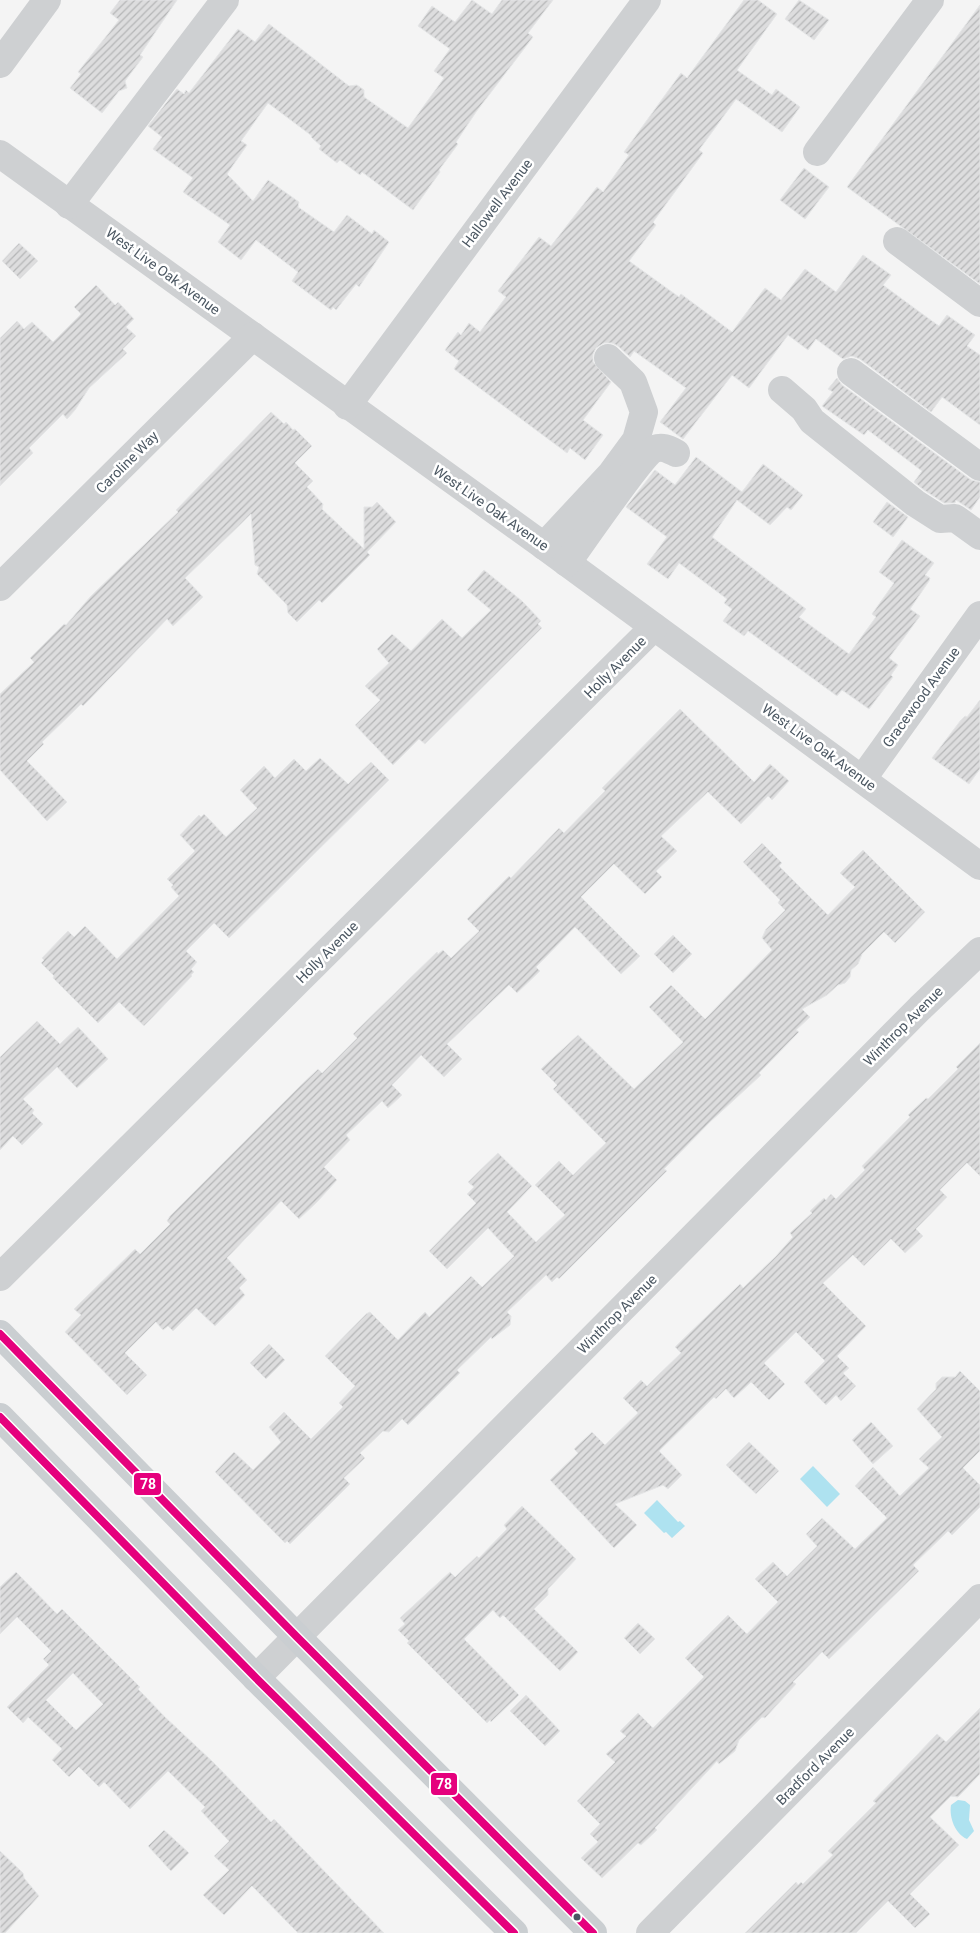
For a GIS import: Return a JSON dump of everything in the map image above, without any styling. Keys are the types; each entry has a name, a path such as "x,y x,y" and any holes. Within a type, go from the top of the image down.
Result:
{"main road":[{"path":"0,1334 297,1637 593,1933"},
{"path":"0,1417 256,1678 514,1933"}],"street":[{"path":"0,64 47,0"},
{"path":"69,205 225,0"},
{"name":"Hallowell Avenue","path":"347,406 647,0"},
{"path":"817,152 930,0"},
{"name":"West Live Oak Avenue","path":"0,154 347,406 544,546 654,628 863,778 980,866"},
{"path":"897,241 980,303"},
{"name":"Caroline Way","path":"0,587 253,336"},
{"path":"544,546 611,474 636,440 644,412 632,382 608,358"},
{"path":"851,372 980,467"},
{"path":"782,390 804,409 812,421 915,503 940,519 955,518 980,536"},
{"path":"567,563 615,496 653,450 666,447 676,453"},
{"name":"Gracewood Avenue","path":"863,778 980,615"},
{"name":"Holly Avenue","path":"0,1277 654,628"},
{"name":"Winthrop Avenue","path":"256,1678 914,1014 980,951"},
{"name":"Bradford Avenue","path":"650,1933 980,1598"}],"water":[{"path":"813,1466 840,1494 827,1507 800,1479"},
{"path":"657,1500 678,1522 680,1521 685,1526 672,1538 666,1532 664,1533 644,1513"},
{"path":"958,1800 965,1801 970,1805 969,1820 974,1831 967,1839 959,1833 952,1820 951,1805"}],"building":[{"path":"120,0 177,0 140,55 143,57 125,81 127,88 119,91 102,113 70,88 81,74 78,72 119,20 110,13"},
{"path":"472,0 492,14 502,0 553,0 528,33 533,37 476,112 456,142 458,144 439,170 440,172 413,210 362,172 360,175 340,160 337,163 319,149 321,146 312,136 268,103 241,141 247,145 227,174 253,201 268,180 299,202 298,207 334,232 347,215 372,234 374,230 389,242 359,287 356,284 336,310 333,307 331,310 292,281 298,272 256,240 241,260 218,242 230,225 183,192 193,178 153,149 162,137 148,126 177,89 184,94 186,90 189,93 238,29 255,42 269,24 349,86 357,85 364,90 364,97 408,128 444,78 434,71 450,49 418,26 432,6 455,22"},
{"path":"744,0 758,0 777,14 737,70 772,95 776,89 800,107 782,132 736,99 699,150 703,153 653,222 656,225 629,261 679,297 681,294 732,332 765,288 781,300 805,269 836,292 863,255 891,275 883,285 939,326 947,315 975,335 967,346 980,355 980,425 942,397 931,412 860,359 852,356 843,359 816,339 808,350 788,335 749,388 732,375 683,439 660,422 686,388 634,351 630,357 618,346 612,343 604,343 596,348 593,354 593,362 611,382 583,420 603,435 585,460 570,448 567,453 454,369 459,361 445,350 458,332 461,335 469,323 480,332 506,297 498,291 539,237 551,246 597,187 603,192 629,155 624,152 681,73 687,78"},
{"path":"799,0 829,20 814,40 785,19"},
{"path":"980,5 980,284 847,187"},
{"path":"804,168 829,187 805,219 780,200"},
{"path":"19,243 38,261 20,279 2,261"},
{"path":"96,285 115,305 118,302 134,319 126,327 136,336 123,349 127,353 89,388 67,419 63,414 29,448 33,453 0,486 0,338 17,321 24,329 32,322 53,342 81,314 74,307"},
{"path":"837,378 842,385 971,480 980,482 980,497 971,510 956,500 955,503 944,503 924,490 914,482 922,471 868,430 864,435 822,406 833,392 828,389"},
{"path":"271,412 284,424 286,422 293,430 295,429 312,446 295,463 313,481 307,487 323,504 322,509 364,549 364,507 372,507 377,502 396,522 367,552 370,555 322,603 319,600 297,622 288,613 287,605 257,574 259,567 255,565 251,514 185,578 203,597 173,626 167,619 83,706 81,704 42,742 44,744 27,761 67,802 47,821 0,770 0,694 34,662 30,658 64,624 66,625 91,596 178,512 176,510"},
{"path":"696,457 742,492 763,464 803,495 791,510 787,507 770,525 737,500 712,537 806,609 799,617 849,654 876,617 872,614 894,583 879,572 902,540 934,563 925,575 930,578 929,581 910,609 920,616 889,658 898,665 891,675 893,677 869,709 842,690 837,696 748,631 744,636 723,621 732,609 724,603 727,599 679,563 668,579 647,564 667,537 626,507 655,470 675,485"},
{"path":"887,502 908,517 893,537 873,522"},
{"path":"484,570 522,601 541,621 538,624 542,628 425,744 419,739 393,765 355,725 380,700 365,686 389,663 377,649 392,634 411,651 442,619 462,638 491,610 467,590"},
{"path":"980,700 980,769 969,784 932,758 961,720 965,716 967,717"},
{"path":"680,709 754,782 770,764 789,781 772,800 768,796 741,824 708,792 661,836 677,851 656,871 662,877 645,894 614,864 581,897 640,956 621,974 575,927 536,967 540,971 517,993 509,985 447,1044 462,1059 444,1077 421,1055 392,1085 402,1095 388,1108 382,1101 346,1135 350,1140 324,1167 337,1180 317,1202 299,1219 281,1201 227,1258 247,1280 239,1288 245,1295 232,1309 215,1326 196,1308 173,1331 168,1326 163,1330 156,1322 125,1353 147,1375 127,1395 65,1332 81,1315 74,1309 135,1249 140,1254 170,1224 167,1221 170,1216 318,1069 322,1073 357,1038 353,1034 437,952 438,954 443,950 451,958 479,931 467,919 509,876 511,878 559,828 564,833 605,791 602,788"},
{"path":"320,758 348,784 371,762 389,780 229,938 214,923 186,951 197,962 191,969 194,972 192,976 144,1026 119,1002 98,1023 53,978 54,976 41,963 44,960 42,958 68,931 74,937 85,926 117,959 179,896 167,879 195,851 180,835 199,815 201,817 204,814 226,837 257,808 240,790 264,766 275,778 294,759 306,771"},
{"path":"762,843 782,863 779,866 828,915 855,887 840,873 863,850 925,912 895,943 884,932 862,954 858,964 851,970 850,977 845,983 838,985 827,995 802,1009 810,1017 796,1030 799,1032 759,1073 761,1075 710,1122 664,1169 667,1171 559,1279 557,1277 552,1282 546,1275 507,1312 511,1316 510,1325 492,1339 491,1337 457,1370 460,1373 408,1425 402,1419 389,1432 383,1431 360,1453 365,1458 344,1478 350,1484 290,1544 287,1541 285,1543 215,1472 234,1452 253,1470 281,1442 269,1427 284,1412 311,1439 343,1407 339,1403 355,1386 325,1356 366,1314 370,1312 398,1340 425,1312 429,1317 471,1276 482,1287 514,1256 488,1228 447,1269 429,1251 476,1203 467,1194 474,1187 468,1182 498,1153 532,1186 507,1212 536,1242 565,1215 535,1185 559,1161 573,1175 606,1143 553,1089 557,1085 541,1069 578,1035 634,1089 683,1042 649,1007 671,985 705,1019 772,950 762,938 766,929 785,910 778,903 780,900 743,862"},
{"path":"673,935 692,954 673,973 654,954"},
{"path":"37,1021 60,1044 78,1027 108,1059 77,1088 57,1067 23,1099 34,1110 32,1113 43,1124 22,1145 13,1136 0,1150 0,1057"},
{"path":"980,1043 980,1176 967,1163 940,1190 947,1197 916,1229 923,1236 905,1253 891,1239 864,1266 853,1255 823,1283 866,1326 837,1356 849,1368 843,1373 856,1386 841,1401 836,1395 826,1405 804,1382 825,1361 796,1332 764,1363 785,1384 769,1400 751,1382 734,1398 726,1389 716,1399 714,1397 659,1451 682,1475 668,1489 663,1485 615,1504 637,1525 614,1548 550,1480 578,1453 574,1449 592,1432 605,1445 638,1413 623,1398 641,1380 647,1386 681,1353 675,1347 740,1284 743,1288 776,1256 793,1237 790,1233 812,1213 810,1211 824,1198 826,1200 831,1194 836,1199 865,1170 862,1166 910,1117 908,1115 926,1098 928,1099 958,1069 956,1067"},
{"path":"269,1344 285,1360 266,1379 250,1363"},
{"path":"960,1371 980,1391 980,1451 963,1468 980,1485 980,1507 952,1535 948,1531 913,1565 919,1571 829,1659 822,1652 793,1682 796,1684 765,1718 762,1717 739,1740 735,1751 719,1764 717,1761 655,1828 657,1830 641,1845 638,1843 602,1878 581,1858 598,1842 590,1834 600,1824 577,1801 615,1762 606,1754 626,1736 620,1731 638,1713 653,1728 704,1677 685,1658 728,1615 747,1634 778,1602 755,1579 773,1562 787,1576 817,1546 806,1534 822,1518 855,1549 887,1518 855,1486 873,1467 900,1496 929,1468 919,1459 942,1437 917,1409 936,1389 936,1383 942,1377 955,1377"},
{"path":"871,1422 893,1446 873,1464 852,1440"},
{"path":"749,1442 779,1471 756,1494 726,1465"},
{"path":"522,1506 576,1559 548,1589 548,1595 534,1609 578,1652 560,1671 503,1615 500,1618 493,1610 464,1639 519,1695 491,1722 490,1720 487,1723 407,1643 409,1641 398,1630 405,1624 400,1618 450,1572 455,1577 477,1556 479,1558 507,1529 504,1525"},
{"path":"16,1572 57,1614 62,1609 140,1687 138,1689 165,1717 214,1763 271,1822 274,1819 384,1933 298,1933 252,1886 224,1915 203,1895 229,1870 214,1856 229,1841 201,1811 205,1807 168,1771 130,1809 104,1782 99,1787 79,1767 69,1777 52,1760 62,1749 28,1717 23,1723 7,1707 49,1665 43,1659 51,1651 17,1617 0,1634 0,1587","holes":["73,1673 103,1704 76,1730 46,1700"]},
{"path":"638,1623 655,1639 640,1654 624,1638"},
{"path":"526,1695 560,1731 545,1746 510,1711"},
{"path":"980,1708 980,1774 958,1797 951,1796 930,1817 959,1845 910,1894 930,1914 915,1928 888,1901 856,1933 745,1933 796,1882 798,1885 801,1882 803,1884 833,1855 828,1851 876,1803 873,1801 937,1734 946,1742"},
{"path":"164,1830 189,1853 171,1871 148,1846"},
{"path":"0,1851 23,1873 24,1878 39,1896 5,1933 0,1933"}],"transit line":[{"name":"78","path":"0,1334 297,1637 593,1933"},
{"name":"78","path":"0,1417 256,1678 514,1933"}]}
